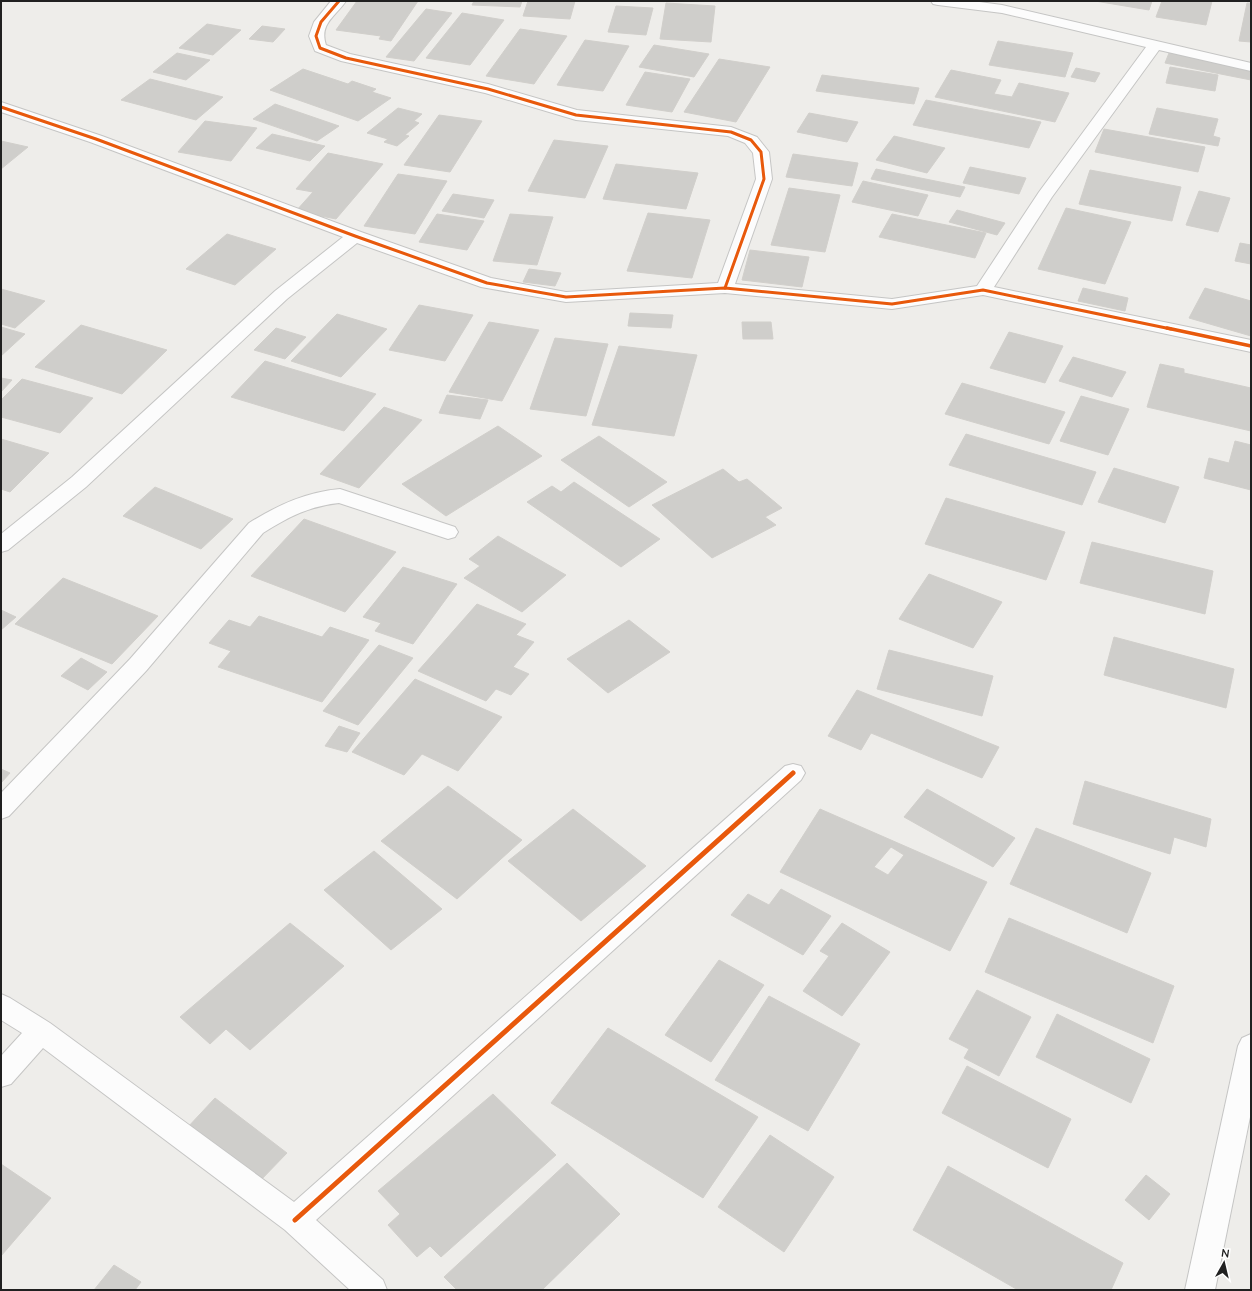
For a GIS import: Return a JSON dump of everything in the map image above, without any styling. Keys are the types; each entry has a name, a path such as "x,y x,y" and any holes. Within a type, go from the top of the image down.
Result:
{"street":[{"path":"339,1 321,22 316,36 320,48 346,58 488,89 576,115 732,132 751,140 761,152 764,179 726,288"},
{"path":"938,1 1002,9 1251,66"},
{"path":"984,290 1024,224 1078,148 1156,44"},
{"path":"1,107 96,139 355,236 487,283 566,297 726,288 892,304 984,290 1251,346"},
{"path":"1,545 79,482 281,295 355,236"},
{"path":"1,809 138,665 256,528 278,514 319,498 340,496 448,532"},
{"path":"295,1220 793,773"},
{"path":"1,1006 41,1031 295,1220 372,1290"},
{"path":"1,1075 41,1031"},
{"path":"1200,1290 1251,1046"}],"building":[{"path":"357,1 418,1 391,41 379,39 381,36 336,30"},
{"path":"474,1 522,1 520,7 472,5"},
{"path":"528,1 575,1 570,19 523,16"},
{"path":"1095,1 1152,1 1149,10"},
{"path":"1162,1 1212,1 1206,25 1156,17"},
{"path":"666,3 715,6 711,42 660,39"},
{"path":"1247,3 1251,3 1251,42 1239,41"},
{"path":"616,6 653,8 646,35 608,32"},
{"path":"426,9 452,13 414,61 386,57"},
{"path":"462,13 504,20 470,65 426,58"},
{"path":"207,24 241,30 213,55 179,48"},
{"path":"262,26 285,29 273,42 249,39"},
{"path":"520,29 567,36 534,84 486,76"},
{"path":"585,40 629,46 603,91 557,85"},
{"path":"998,41 1073,53 1065,77 989,65"},
{"path":"654,45 709,54 694,77 639,67"},
{"path":"177,53 210,60 186,80 153,72"},
{"path":"1169,53 1251,69 1251,80 1165,63"},
{"path":"719,59 770,67 736,122 684,112"},
{"path":"1170,67 1218,75 1215,91 1166,83"},
{"path":"1076,68 1100,73 1095,82 1071,77"},
{"path":"303,69 348,84 352,81 376,89 372,92 391,98 358,121 270,90"},
{"path":"951,70 1001,80 994,94 1012,97 1019,83 1069,93 1055,122 935,97"},
{"path":"645,72 690,79 672,112 626,105"},
{"path":"822,75 919,88 914,104 816,91"},
{"path":"150,79 223,97 196,120 121,100"},
{"path":"926,100 1041,122 1029,148 913,125"},
{"path":"275,104 339,126 317,141 253,119"},
{"path":"398,108 422,114 414,121 419,123 405,135 409,136 397,146 384,142 388,139 367,133"},
{"path":"1157,108 1218,119 1213,136 1220,138 1218,146 1149,134"},
{"path":"809,113 858,122 847,142 797,132"},
{"path":"439,115 482,121 450,172 404,165"},
{"path":"205,121 257,128 231,161 178,152"},
{"path":"1104,129 1205,147 1198,172 1095,152"},
{"path":"272,134 325,146 310,161 256,148"},
{"path":"894,136 945,148 927,173 876,160"},
{"path":"554,140 608,146 585,198 528,191"},
{"path":"1,141 28,147 1,169"},
{"path":"328,153 383,164 336,219 296,211 313,192 296,189"},
{"path":"793,154 858,163 852,186 786,177"},
{"path":"616,164 698,173 686,209 603,199"},
{"path":"970,167 1026,178 1019,194 963,183"},
{"path":"876,169 965,187 960,197 871,179"},
{"path":"1090,170 1181,187 1172,221 1079,204"},
{"path":"398,174 447,181 415,234 364,226"},
{"path":"863,181 928,195 918,216 852,202"},
{"path":"789,188 840,195 825,252 771,245"},
{"path":"1199,191 1230,198 1218,232 1186,225"},
{"path":"453,194 494,200 484,218 442,211"},
{"path":"1066,208 1131,222 1105,284 1038,269"},
{"path":"957,210 1005,223 997,235 949,222"},
{"path":"648,213 710,220 692,278 627,271"},
{"path":"437,214 484,221 467,250 419,242"},
{"path":"510,214 553,217 537,265 493,261"},
{"path":"892,214 986,233 975,258 879,237"},
{"path":"227,234 276,249 235,285 186,269"},
{"path":"1240,243 1251,245 1251,264 1235,261"},
{"path":"750,250 809,257 802,287 742,280"},
{"path":"529,269 561,273 555,286 523,282"},
{"path":"1083,288 1128,298 1125,311 1078,301"},
{"path":"1205,288 1251,301 1251,336 1189,318"},
{"path":"1,289 45,301 15,328 1,324"},
{"path":"419,305 473,315 445,361 389,350"},
{"path":"630,313 673,315 671,328 628,326"},
{"path":"337,314 387,329 341,377 291,361"},
{"path":"489,322 539,330 502,401 449,392"},
{"path":"742,322 771,322 773,339 743,339"},
{"path":"81,325 167,350 122,394 35,367"},
{"path":"1,327 25,334 1,356"},
{"path":"276,328 306,337 285,359 254,350"},
{"path":"1009,332 1063,346 1045,383 990,368"},
{"path":"555,338 608,344 586,416 530,409"},
{"path":"619,346 697,355 674,436 592,425"},
{"path":"1073,357 1126,372 1112,397 1059,381"},
{"path":"265,361 376,394 344,431 231,397"},
{"path":"1160,364 1184,369 1184,373 1251,388 1251,431 1147,407"},
{"path":"1,378 12,380 1,392"},
{"path":"22,379 93,398 60,433 1,417 1,400"},
{"path":"962,383 1065,412 1049,444 945,414"},
{"path":"447,395 488,400 480,419 439,413"},
{"path":"1081,396 1129,409 1108,455 1060,441"},
{"path":"384,407 422,420 359,488 320,474"},
{"path":"498,426 542,456 446,516 402,484"},
{"path":"966,434 1096,472 1082,505 949,465"},
{"path":"599,436 667,482 629,507 561,460"},
{"path":"1,439 49,453 10,492 1,489"},
{"path":"1235,441 1251,445 1251,490 1204,478 1209,458 1229,463"},
{"path":"1114,468 1179,487 1165,523 1098,502"},
{"path":"723,469 739,482 747,479 782,508 765,517 776,525 712,558 652,505"},
{"path":"574,482 660,539 621,567 527,502 552,486 561,492"},
{"path":"155,487 233,519 201,549 123,516"},
{"path":"946,498 1065,532 1046,580 925,544"},
{"path":"304,519 396,552 345,612 251,576"},
{"path":"498,536 566,575 522,612 464,578 480,566 469,559"},
{"path":"1092,542 1213,571 1205,614 1080,583"},
{"path":"403,567 457,584 413,644 375,631 381,623 363,617"},
{"path":"929,574 1002,602 973,648 899,619"},
{"path":"63,578 158,616 112,664 15,624"},
{"path":"477,604 526,624 516,635 534,642 513,667 529,674 511,695 496,689 486,701 418,671"},
{"path":"1,610 16,617 1,630"},
{"path":"259,616 322,637 330,627 369,640 322,702 218,667 231,651 209,643 229,620 250,627"},
{"path":"629,620 670,652 608,693 567,659"},
{"path":"1114,637 1234,669 1226,708 1104,675"},
{"path":"379,645 413,658 358,725 323,711"},
{"path":"889,650 993,676 982,716 877,689"},
{"path":"81,658 107,672 88,690 61,676"},
{"path":"415,679 502,717 458,771 422,754 404,775 352,752"},
{"path":"857,690 999,747 982,778 871,733 861,750 828,736"},
{"path":"339,726 360,733 347,752 325,746"},
{"path":"1,769 10,773 1,783"},
{"path":"1085,781 1211,819 1206,847 1174,837 1170,854 1073,824"},
{"path":"448,786 522,840 457,899 381,841"},
{"path":"927,789 1015,838 993,867 904,817"},
{"path":"573,809 646,866 581,921 508,861"},
{"path":"820,809 987,882 950,951 780,872","holes":["891,847 904,855 888,875 874,867"]},
{"path":"1036,828 1151,873 1127,933 1010,884"},
{"path":"374,851 442,909 391,950 324,890"},
{"path":"781,889 831,916 803,955 731,915 748,894 769,905"},
{"path":"1009,918 1174,986 1153,1043 985,972"},
{"path":"290,923 344,966 250,1050 226,1029 210,1044 180,1017"},
{"path":"842,923 890,952 842,1016 803,991 829,956 820,951"},
{"path":"719,960 764,985 711,1062 665,1035"},
{"path":"977,990 1031,1017 999,1076 964,1058 969,1049 949,1039"},
{"path":"769,996 860,1044 808,1131 715,1080"},
{"path":"1057,1014 1150,1059 1131,1103 1036,1057"},
{"path":"608,1028 758,1117 703,1198 551,1103"},
{"path":"967,1066 1071,1119 1048,1168 942,1113"},
{"path":"493,1094 556,1155 441,1257 430,1246 417,1257 388,1225 400,1214 378,1191"},
{"path":"215,1098 287,1153 258,1183 187,1128"},
{"path":"770,1135 834,1177 784,1252 718,1207"},
{"path":"567,1163 620,1214 542,1290 457,1290 444,1277"},
{"path":"1,1164 51,1198 1,1256"},
{"path":"948,1166 1123,1263 1111,1290 1018,1290 913,1230"},
{"path":"1146,1175 1170,1194 1149,1220 1125,1200"},
{"path":"114,1265 141,1282 135,1290 94,1290"}],"cycle path":[{"path":"339,1 321,22 316,36 320,48 346,58 488,89 576,115 731,132 751,140 761,152 764,179 725,288"},
{"path":"1,107 96,139 355,236 487,283 566,297 725,288 892,304 983,290 1251,346"},
{"path":"295,1220 793,773"}]}
